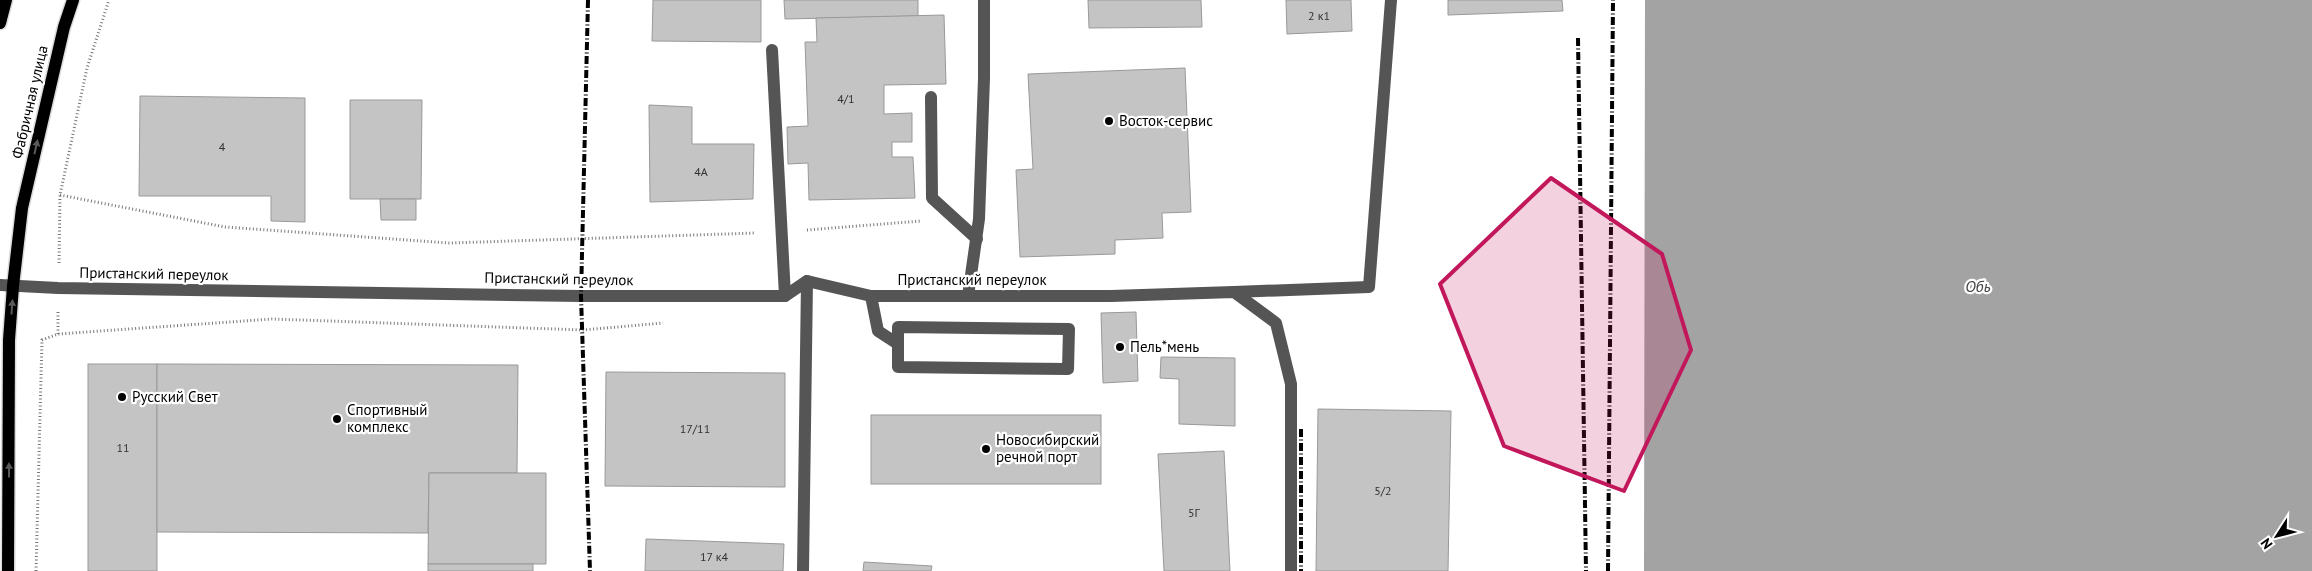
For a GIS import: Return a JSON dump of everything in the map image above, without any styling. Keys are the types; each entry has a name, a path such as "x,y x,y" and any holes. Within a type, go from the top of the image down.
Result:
{"main road":[{"name":"Фабричная улица","path":"8,571 9,340 22,208 64,27 73,0"}],"street":[{"path":"968,296 977,239 983,88 984,0"},
{"name":"Пристанский переулок","path":"807,281 871,296 1111,296 1369,287 1392,0"},
{"path":"772,50 785,296"},
{"path":"931,97 932,198 977,239"},
{"path":"785,296 807,281"},
{"path":"803,571 807,281"},
{"name":"Пристанский переулок","path":"0,285 58,288 581,296 785,296"},
{"path":"1234,292 1276,323 1291,384 1291,571"},
{"path":"871,296 878,331 898,344"},
{"path":"898,328 1069,329 1068,369 898,367 898,344 898,328"}],"path":[{"path":"58,334 60,196 87,68 109,0"},
{"path":"60,196 226,227 450,243 782,233 953,218"},
{"path":"36,571 42,340 58,334 272,319 583,330 670,323"}],"highlighted area":[{"path":"1551,178 1662,254 1691,350 1624,491 1504,446 1440,284"}],"water":[{"name":"Обь","path":"1645,0 2312,0 2312,571 1644,571"}],"building":[{"path":"653,0 761,0 761,42 652,41"},
{"path":"784,0 918,0 918,16 785,19"},
{"path":"1088,0 1201,0 1202,27 1089,28"},
{"path":"1286,0 1351,0 1352,31 1287,34"},
{"path":"1448,0 1562,0 1563,11 1448,15"},
{"path":"944,15 946,84 884,85 884,114 912,113 912,142 892,142 892,157 913,157 915,198 809,200 808,163 788,164 787,127 808,126 805,42 817,42 816,18"},
{"name":"Восток-сервис","path":"1185,68 1191,212 1162,213 1163,238 1115,240 1115,254 1020,257 1016,170 1033,169 1028,74"},
{"path":"140,96 305,98 305,222 271,221 271,196 139,196"},
{"path":"350,100 422,100 421,199 350,199"},
{"path":"649,105 692,107 692,144 754,144 753,199 650,202"},
{"path":"380,199 416,199 416,220 381,220"},
{"name":"Пель*мень","path":"1136,312 1138,381 1103,383 1101,313"},
{"path":"1161,357 1235,358 1235,426 1179,424 1179,379 1160,378"},
{"path":"88,364 157,364 157,571 88,571"},
{"name":"Спортивный комплекс","path":"157,364 518,365 517,473 429,473 428,533 157,532"},
{"path":"606,372 785,373 785,487 605,486"},
{"path":"1318,409 1451,411 1448,571 1316,571"},
{"name":"Новосибирский речной порт","path":"871,415 1101,415 1101,484 871,484"},
{"path":"1224,451 1230,571 1164,571 1158,454"},
{"path":"429,473 546,473 546,564 428,564"},
{"path":"646,539 784,544 783,571 645,571"},
{"path":"864,562 932,566 931,571 863,571"},
{"path":"428,564 533,564 533,571 428,571"}],"railway":[{"path":"588,0 581,296 590,571"},
{"path":"1608,571 1613,0"},
{"path":"1578,38 1586,571"},
{"path":"1301,429 1301,571"}],"place":[{"name":"Восток-сервис","path":"1109,121"},
{"name":"Пель*мень","path":"1120,347"},
{"name":"Русский Свет","path":"122,397"},
{"name":"Спортивный комплекс","path":"337,419"},
{"name":"Новосибирский речной порт","path":"986,449"}]}
